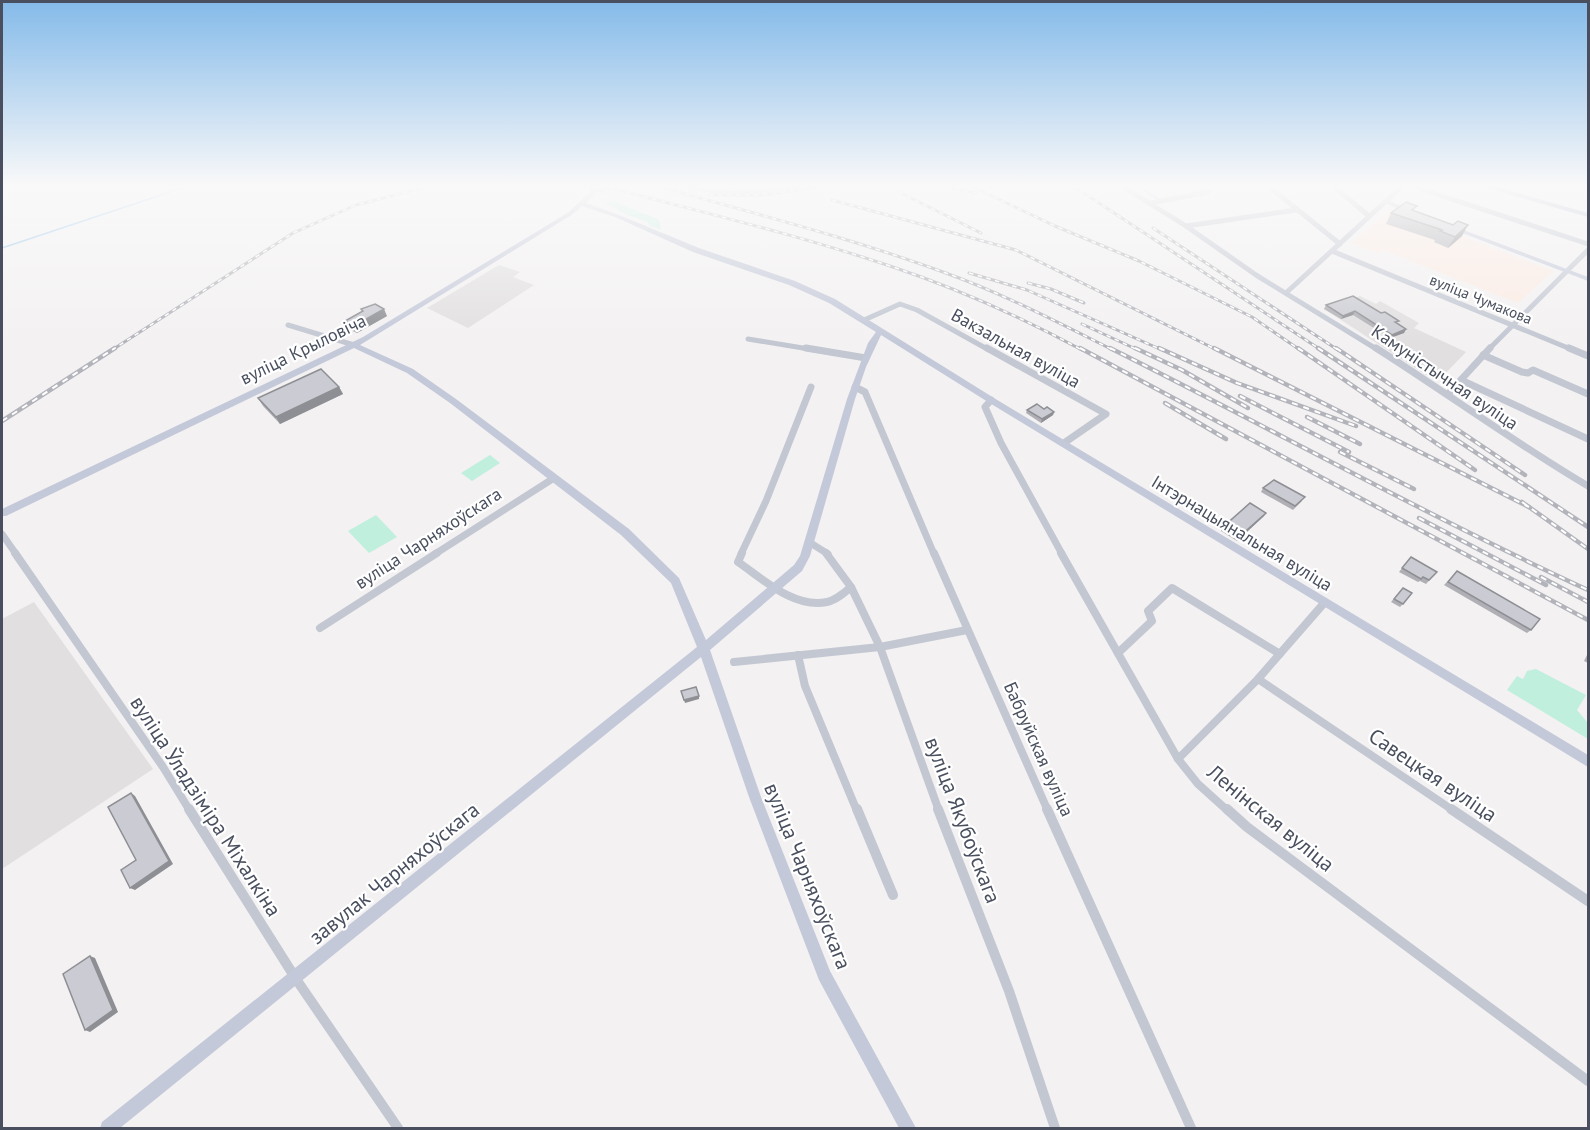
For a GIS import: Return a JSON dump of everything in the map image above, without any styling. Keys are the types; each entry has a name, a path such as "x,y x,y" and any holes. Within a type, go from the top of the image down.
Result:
{"street":[{"name":"вуліца Крыловіча","path":"2,513 354,345 531,238"},
{"name":"Інтэрнацыянальная вуліца","path":"667,238 807,289 864,320 991,400 1588,761"},
{"name":"Камуністычная вуліца","path":"1203,238 1256,275 1287,292 1448,394 1521,446 1588,486"},
{"path":"1332,238 1340,244"},
{"path":"1287,292 1346,238"},
{"path":"1478,238 1588,279"},
{"path":"1569,238 1588,244"},
{"path":"1448,394 1483,355 1588,250"},
{"name":"вуліца Чумакова","path":"1332,251 1588,356"},
{"name":"Вакзальная вуліца","path":"864,320 900,304 917,310 1106,414 1064,443"},
{"path":"288,325 354,345"},
{"path":"704,648 777,588 802,562 855,387 873,337 880,331"},
{"path":"748,339 866,357"},
{"name":"вуліца Чарняхоўскага","path":"354,345 410,370 625,532 675,581 704,648 755,796 825,975 908,1128"},
{"path":"1483,355 1522,372 1528,373 1533,370 1588,394"},
{"name":"Камуністычная вуліца","path":"1461,380 1588,439"},
{"path":"811,387 766,501 738,562 777,588 805,602 816,604 830,602 851,587"},
{"name":"Бабруйская вуліца","path":"855,387 865,392 967,630 1191,1128"},
{"name":"Ленінская вуліца","path":"991,400 986,407 990,420 1090,607 1178,759 1198,784 1247,827 1588,1081"},
{"name":"вуліца Чарняхоўскага","path":"320,628 554,478"},
{"name":"вуліца Ўладзіміра Міхалкіна","path":"2,534 164,768 296,979 398,1128"},
{"name":"вуліца Якубоўскага","path":"809,542 829,555 851,587 880,647 945,828 1009,991 1055,1128"},
{"path":"1118,653 1152,621 1148,611 1172,588 1280,654"},
{"path":"1178,759 1258,679 1325,602"},
{"path":"734,662 880,647 967,630"},
{"name":"завулак Чарняхоўскага","path":"108,1128 296,979 704,648"},
{"path":"798,655 805,686 893,895"},
{"name":"Савецкая вуліца","path":"1258,679 1588,901"}],"shaded area":[{"path":"1357,238 1466,238 1553,271 1518,303 1383,250 1378,253 1351,243"},
{"path":"499,265 520,272 513,277 534,285 468,328 427,308"},
{"path":"1360,296 1376,304 1380,301 1419,323 1414,328 1466,352 1437,382 1324,309"},
{"path":"34,602 153,769 2,869 2,619"}],"green space":[{"path":"490,455 500,463 472,481 461,473"},
{"path":"376,515 397,537 369,553 348,531"},
{"path":"1536,669 1586,695 1577,710 1588,723 1588,739 1507,690 1517,676 1523,679 1527,671"}],"building":[{"path":"1353,296 1381,313 1385,312 1399,321 1395,322 1406,329 1392,335 1355,311 1343,316 1326,305"},
{"path":"375,304 384,309 354,326 345,321 363,311 361,309"},
{"path":"321,369 339,387 276,417 258,398"},
{"path":"1037,404 1054,412 1042,419 1027,410"},
{"path":"1274,480 1305,497 1295,506 1263,488"},
{"path":"1250,503 1266,513 1239,537 1223,527"},
{"path":"1411,557 1437,572 1429,580 1423,577 1421,579 1402,568"},
{"path":"1457,571 1540,619 1531,630 1448,582"},
{"path":"1403,588 1412,593 1403,604 1394,599"},
{"path":"696,687 699,696 684,700 681,691"},
{"path":"131,793 169,861 130,888 121,870 136,860 108,807"},
{"path":"90,956 113,1010 85,1030 63,974"}],"waterway":[{"path":"2,248 33,238"}],"railway":[{"path":"112,350 286,238"},
{"path":"798,238 854,254 939,284 1036,326 1082,350"},
{"path":"840,238 965,280 1113,350"},
{"path":"971,238 1016,250 1217,350"},
{"path":"1083,238 1139,261 1252,317 1300,350"},
{"path":"1152,238 1321,350"},
{"path":"1168,238 1338,350"},
{"path":"969,273 1027,290 1162,350"},
{"path":"1028,283 1051,289 1084,303"},
{"path":"1082,324 1138,350"},
{"path":"2,421 115,348"},
{"path":"1080,348 1588,620"},
{"path":"1110,348 1467,532 1588,590"},
{"path":"1135,348 1182,370 1248,408"},
{"path":"1159,348 1237,383 1356,426"},
{"path":"1214,348 1529,507"},
{"path":"1298,348 1475,470"},
{"path":"1318,348 1588,527"},
{"path":"1336,348 1525,475"},
{"path":"1240,396 1349,452"},
{"path":"1165,403 1226,439"},
{"path":"1307,417 1360,444"},
{"path":"1340,452 1414,489"},
{"path":"1522,502 1588,549"},
{"path":"1419,518 1546,585"},
{"path":"1541,577 1588,602"}]}
